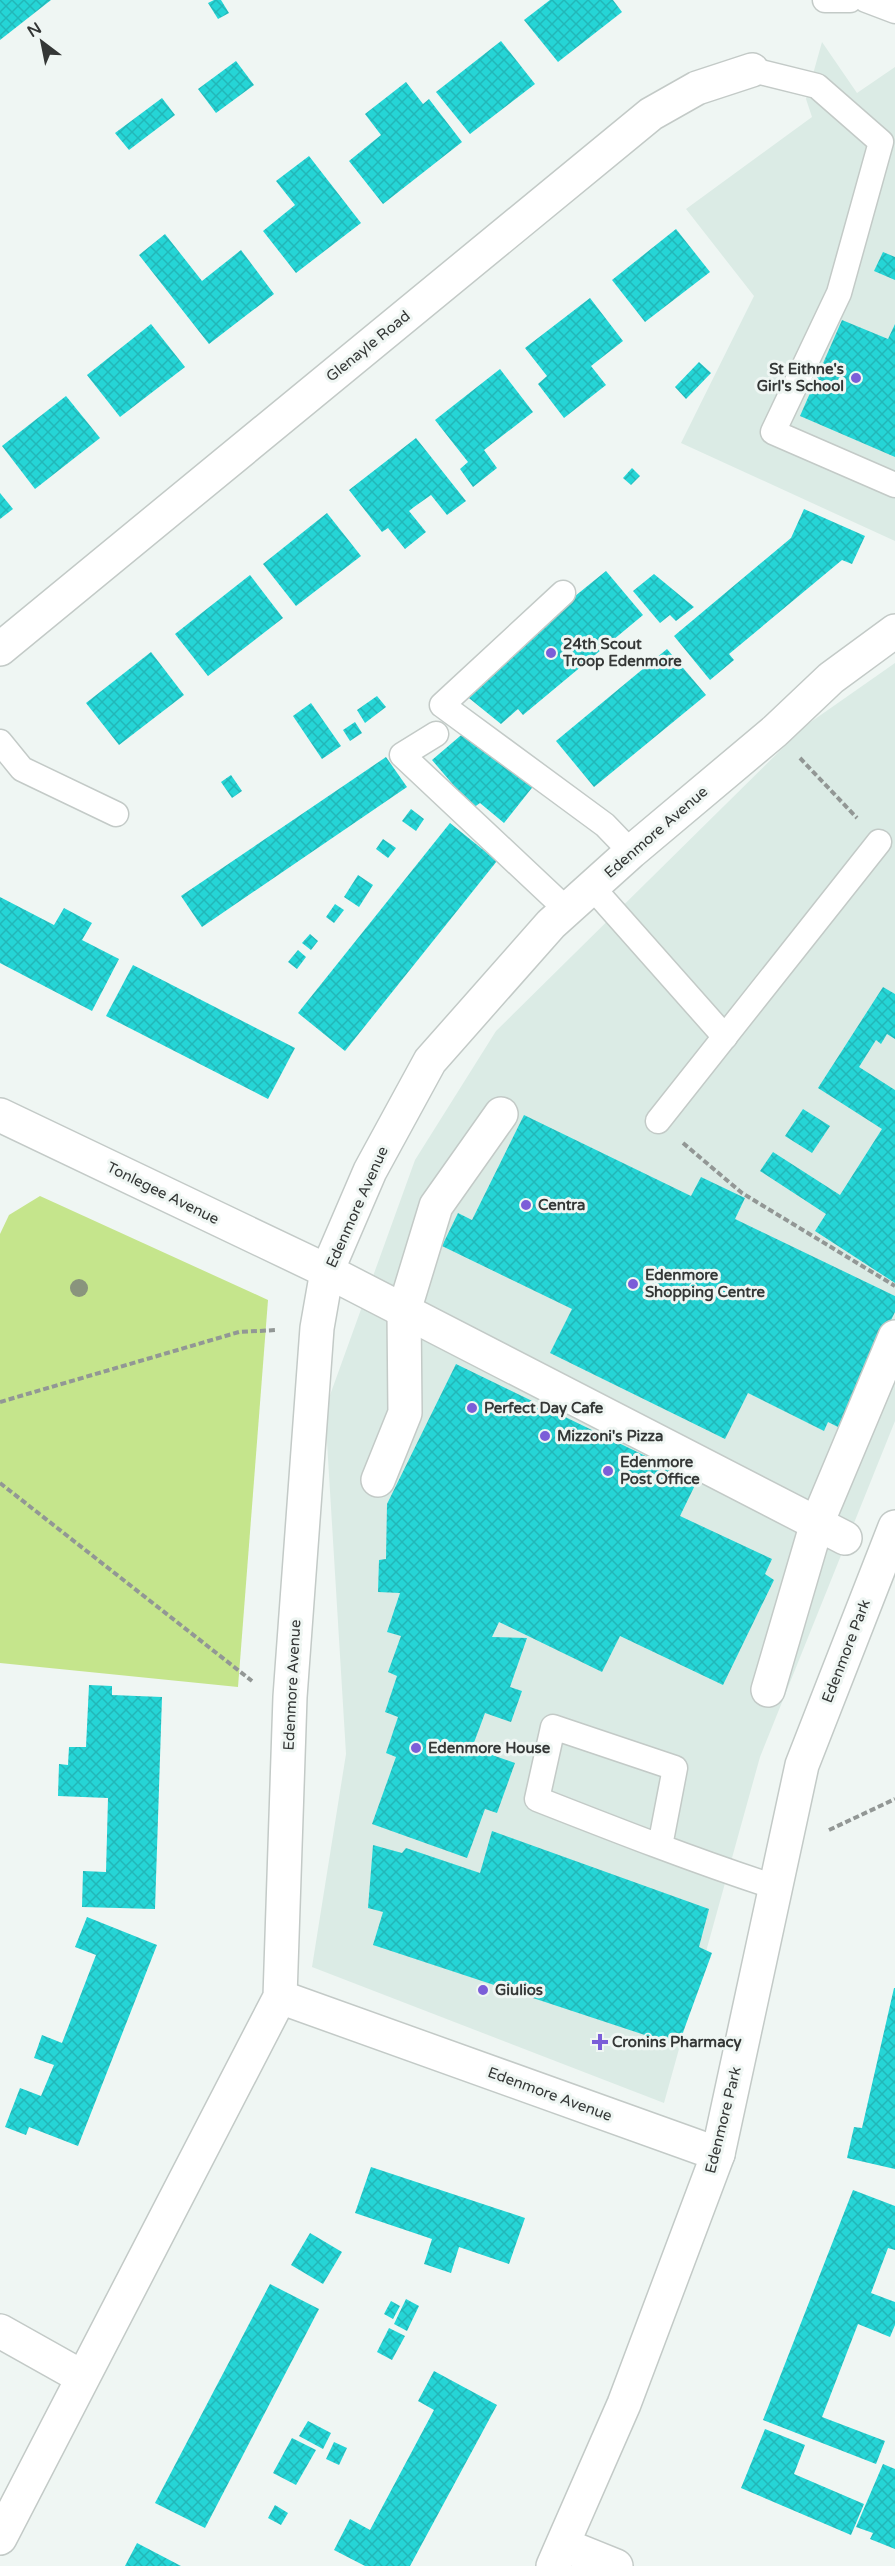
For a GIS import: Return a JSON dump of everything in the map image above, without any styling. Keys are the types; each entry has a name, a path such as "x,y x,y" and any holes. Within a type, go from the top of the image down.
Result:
{"street":[{"name":"Glenayle Road","path":"0,650 651,114 697,88 752,70"},
{"name":"Edenmore Avenue","path":"0,2538 280,1997 290,1697 317,1328 327,1271 370,1171 430,1061 551,924 631,852 775,731 831,678 895,631"},
{"path":"378,1480 405,1413 404,1311 436,1206 501,1114"},
{"name":"Tonlegee Avenue","path":"1,1118 327,1271"},
{"path":"327,1271 831,1531"},
{"path":"768,1690 831,1531 895,1337"},
{"name":"Edenmore Park","path":"558,2555 624,2404 718,2154 802,1765 889,1561 895,1527"},
{"name":"Edenmore Avenue","path":"280,1997 718,2154"},
{"path":"0,2331 82,2377"},
{"path":"558,2555 616,2566"}],"lane":[{"path":"825,0 850,0"},
{"path":"866,0 895,11"},
{"path":"752,70 817,86 881,142 839,293 773,432 895,485"},
{"path":"563,593 442,705 605,825 631,852"},
{"path":"435,734 402,754 567,910"},
{"path":"0,742 22,769 116,814"},
{"path":"658,1121 879,842"},
{"path":"592,887 725,1037"},
{"path":"660,1846 675,1768 553,1727 537,1799 660,1846 775,1887"}],"path":[{"path":"775,731 879,842"},
{"path":"658,1121 742,1193 895,1286"},
{"path":"0,1402 239,1332 317,1328"},
{"path":"0,1484 269,1694 290,1697"},
{"path":"785,1842 829,1830 895,1799"}],"shaded area":[{"path":"822,42 857,93 895,67 895,541 681,443 754,296 686,209 812,117 806,99"},
{"name":"Edenmore Shopping Centre","path":"895,663 895,1421 760,1757 664,2103 312,1967 346,1754 325,1409 415,1160 496,1031 805,726"}],"green space":[{"path":"40,1196 268,1300 238,1687 0,1663 0,1234 9,1215"}],"building":[{"path":"0,0 51,0 0,40"},
{"path":"221,0 229,13 218,19 208,3"},
{"path":"550,0 613,0 622,12 558,62 524,20"},
{"path":"501,41 535,84 470,134 436,92"},
{"path":"236,61 254,85 216,113 198,89"},
{"path":"406,82 423,104 429,99 462,142 383,204 349,161 381,135 365,114"},
{"path":"162,98 175,115 129,150 115,133"},
{"path":"309,156 361,223 296,273 263,231 295,205 276,181"},
{"path":"676,229 710,272 645,322 612,280"},
{"path":"165,234 202,281 241,250 274,294 209,344 139,255"},
{"path":"883,252 895,257 895,280 874,271"},
{"path":"590,298 623,341 591,366 606,385 564,418 538,384 547,376 525,348"},
{"name":"St Eithne's Girl's School","path":"842,320 888,339 895,324 895,457 800,416"},
{"path":"151,324 185,367 120,417 87,375"},
{"path":"699,362 711,373 686,399 675,387"},
{"path":"500,369 533,412 484,450 497,468 473,487 460,469 468,462 435,420"},
{"path":"66,396 100,438 35,489 2,446"},
{"path":"416,438 466,501 447,515 431,495 414,507 409,511 426,532 405,549 388,528 382,532 349,490"},
{"path":"632,468 640,476 631,485 623,478"},
{"path":"0,493 13,509 0,519"},
{"path":"804,509 865,536 852,564 842,560 729,654 734,660 710,680 674,636 791,538"},
{"path":"327,513 361,556 296,606 263,564"},
{"name":"24th Scout Troop Edenmore","path":"606,571 643,615 523,715 518,709 501,724 459,690"},
{"path":"654,574 694,607 676,621 670,615 660,623 633,591"},
{"path":"250,575 283,618 208,676 175,634"},
{"path":"667,649 706,695 594,787 556,741"},
{"path":"151,652 184,695 119,745 86,703"},
{"path":"377,696 386,707 365,723 357,710"},
{"path":"311,703 341,746 322,759 293,716"},
{"path":"355,722 362,733 350,741 343,730"},
{"path":"466,731 484,751 488,747 535,784 504,823 480,803 473,808 432,760"},
{"path":"386,757 407,787 202,927 181,896"},
{"path":"231,775 242,791 232,798 221,782"},
{"path":"411,809 424,819 416,831 402,821"},
{"path":"450,823 497,861 345,1051 298,1013"},
{"path":"383,839 396,848 388,858 376,849"},
{"path":"358,875 373,885 359,907 344,897"},
{"path":"0,897 54,925 64,908 92,923 82,940 119,959 92,1011 0,963"},
{"path":"335,904 344,910 334,923 326,917"},
{"path":"310,934 318,941 311,950 302,943"},
{"path":"298,950 306,957 297,969 288,962"},
{"path":"133,965 295,1048 268,1099 106,1016"},
{"path":"883,987 895,994 895,1039 887,1034 881,1044 876,1040 859,1067 895,1090 895,1283 815,1231 826,1214 760,1171 773,1152 840,1195 882,1129 818,1088"},
{"path":"803,1109 830,1126 812,1153 785,1136"},
{"path":"524,1115 691,1196 701,1177 745,1198 735,1219 895,1296 895,1312 838,1427 828,1422 824,1431 748,1393 725,1439 550,1353 572,1309 442,1246 458,1213 472,1220"},
{"path":"456,1364 697,1481 680,1516 772,1559 765,1574 774,1580 723,1685 620,1636 602,1672 499,1622 492,1637 527,1638 510,1687 522,1691 511,1722 485,1713 472,1748 515,1763 497,1813 485,1809 467,1858 372,1824 396,1757 386,1753 398,1717 385,1712 397,1676 388,1672 401,1636 387,1632 400,1593 378,1592 379,1560 386,1559 387,1504"},
{"path":"89,1685 112,1686 112,1695 162,1697 155,1909 82,1907 83,1871 106,1872 108,1798 58,1796 59,1764 68,1765 69,1747 86,1747"},
{"path":"492,1831 709,1909 699,1947 712,1953 678,2046 373,1945 383,1912 368,1908 373,1845 402,1853 406,1848 480,1873"},
{"path":"87,1917 157,1945 78,2146 29,2127 26,2135 5,2127 20,2088 41,2096 54,2065 34,2058 42,2035 62,2043 96,1955 75,1947"},
{"path":"894,1988 895,2169 847,2158 854,2127 862,2128"},
{"path":"371,2167 525,2218 509,2264 459,2247 451,2273 424,2264 432,2239 355,2213"},
{"path":"853,2190 895,2206 895,2250 888,2248 871,2293 895,2302 895,2325 890,2337 858,2324 822,2417 885,2441 876,2464 763,2420"},
{"path":"310,2233 342,2252 323,2284 291,2265"},
{"path":"270,2284 319,2309 205,2528 155,2503"},
{"path":"406,2299 419,2306 407,2331 394,2324"},
{"path":"391,2301 400,2306 393,2319 384,2314"},
{"path":"389,2328 405,2336 392,2360 377,2352"},
{"path":"434,2371 497,2405 410,2566 365,2566 334,2550 350,2519 370,2530 434,2410 418,2401"},
{"path":"308,2421 331,2433 323,2449 299,2436"},
{"path":"765,2429 805,2445 794,2474 864,2504 851,2535 741,2488"},
{"path":"292,2438 316,2450 296,2485 273,2473"},
{"path":"334,2442 347,2448 339,2465 326,2459"},
{"path":"883,2464 895,2469 895,2549 870,2539 873,2533 856,2527"},
{"path":"275,2505 288,2513 281,2525 268,2518"},
{"path":"137,2543 181,2566 125,2566"}],"place":[{"name":"St Eithne's Girl's School","path":"856,378"},
{"name":"24th Scout Troop Edenmore","path":"551,653"},
{"name":"Centra","path":"526,1205"},
{"name":"Edenmore Shopping Centre","path":"633,1284"},
{"name":"Perfect Day Cafe","path":"472,1408"},
{"name":"Mizzoni's Pizza","path":"545,1436"},
{"name":"Edenmore Post Office","path":"608,1471"},
{"name":"Edenmore House","path":"416,1748"},
{"name":"Giulios","path":"483,1990"},
{"name":"Cronins Pharmacy","path":"600,2042"}]}
